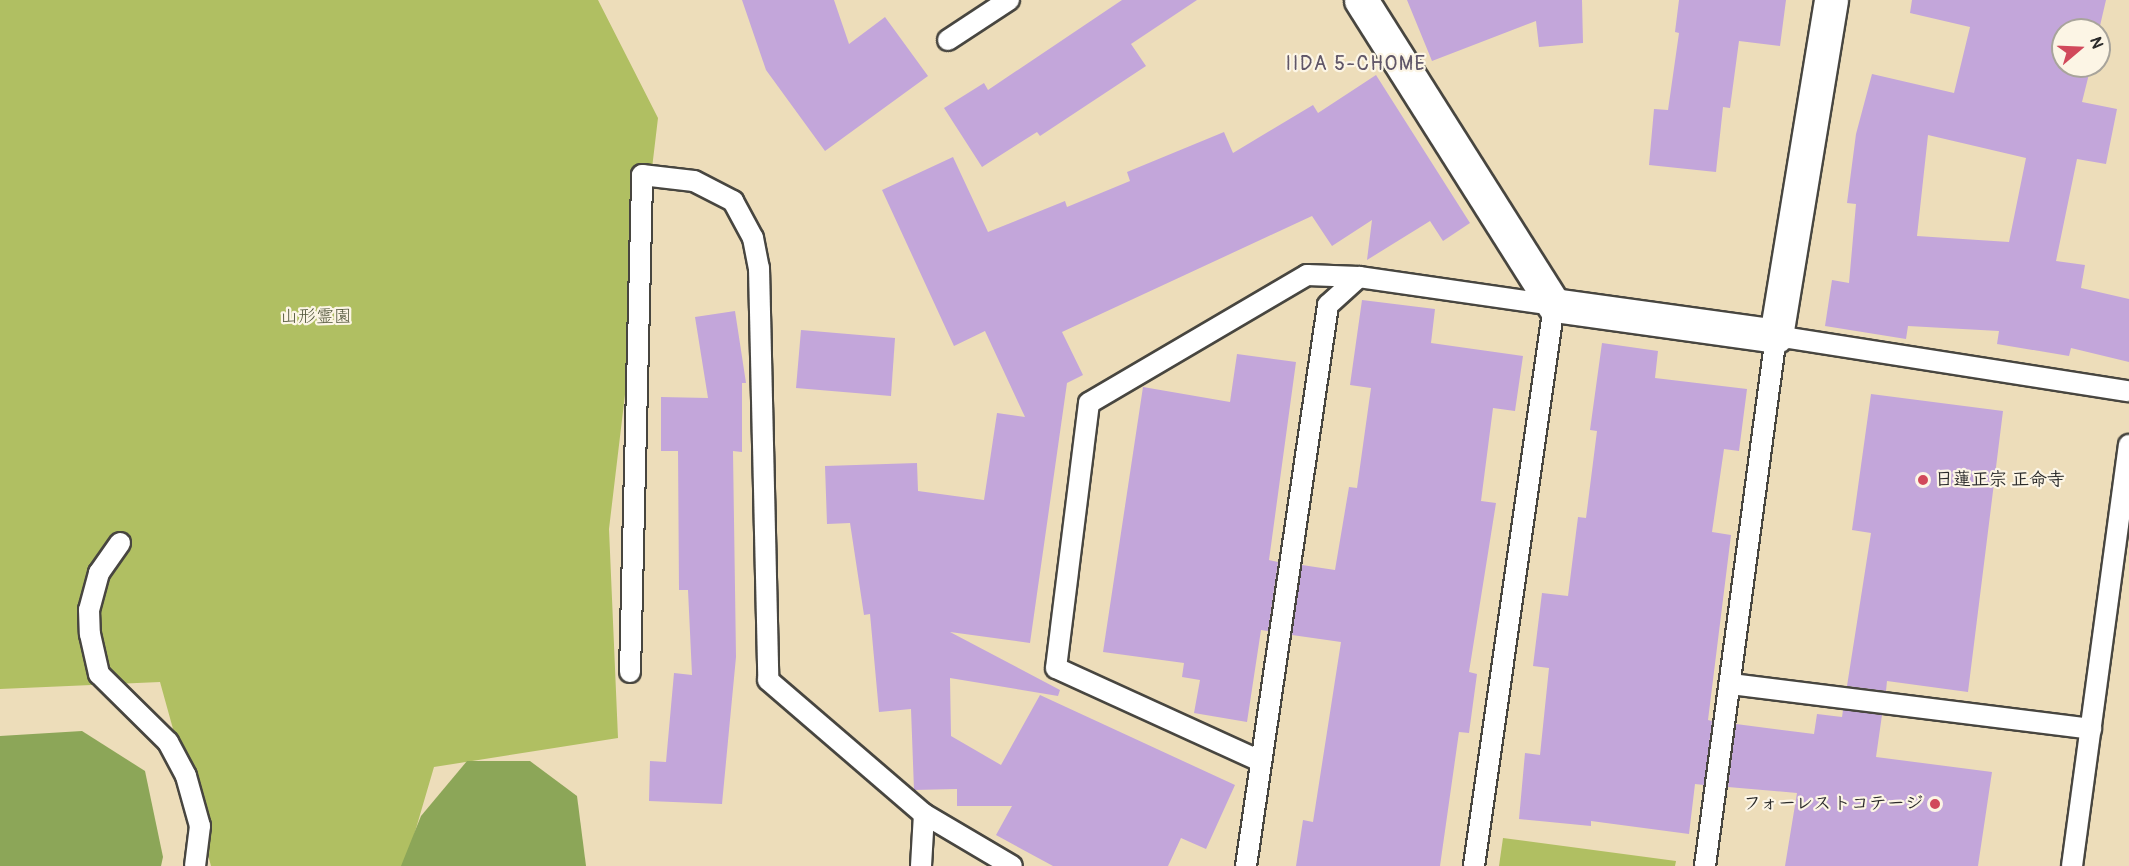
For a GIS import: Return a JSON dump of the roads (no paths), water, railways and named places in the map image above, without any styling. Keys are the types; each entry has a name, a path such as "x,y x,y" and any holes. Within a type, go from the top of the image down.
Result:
{"street":[{"path":"1361,0 1554,305 1776,336 1831,0"}],"lane":[{"path":"948,40 1009,0"},
{"path":"630,672 642,175 694,181 733,201 753,238 759,268 768,680 924,814 1012,866"},
{"path":"1260,761 1056,668 1089,403 1307,275 1359,277 1554,305 1474,866"},
{"path":"1246,866 1328,305 1359,277"},
{"path":"1705,866 1776,336 2129,391"},
{"path":"2073,866 2129,445"},
{"path":"120,543 99,573 89,610 90,634 99,674 168,742 186,776 200,826 195,866"},
{"path":"1731,684 2091,729"},
{"path":"921,866 924,814"}],"place":[{"name":"日蓮正宗 正命寺","path":"1923,480"},
{"name":"フォーレストコテージ","path":"1935,804"}],"district":[{"name":"IIDA 5-CHOME","path":"1356,63"}],"park label":[{"name":"山形霊園","path":"316,317"}]}
